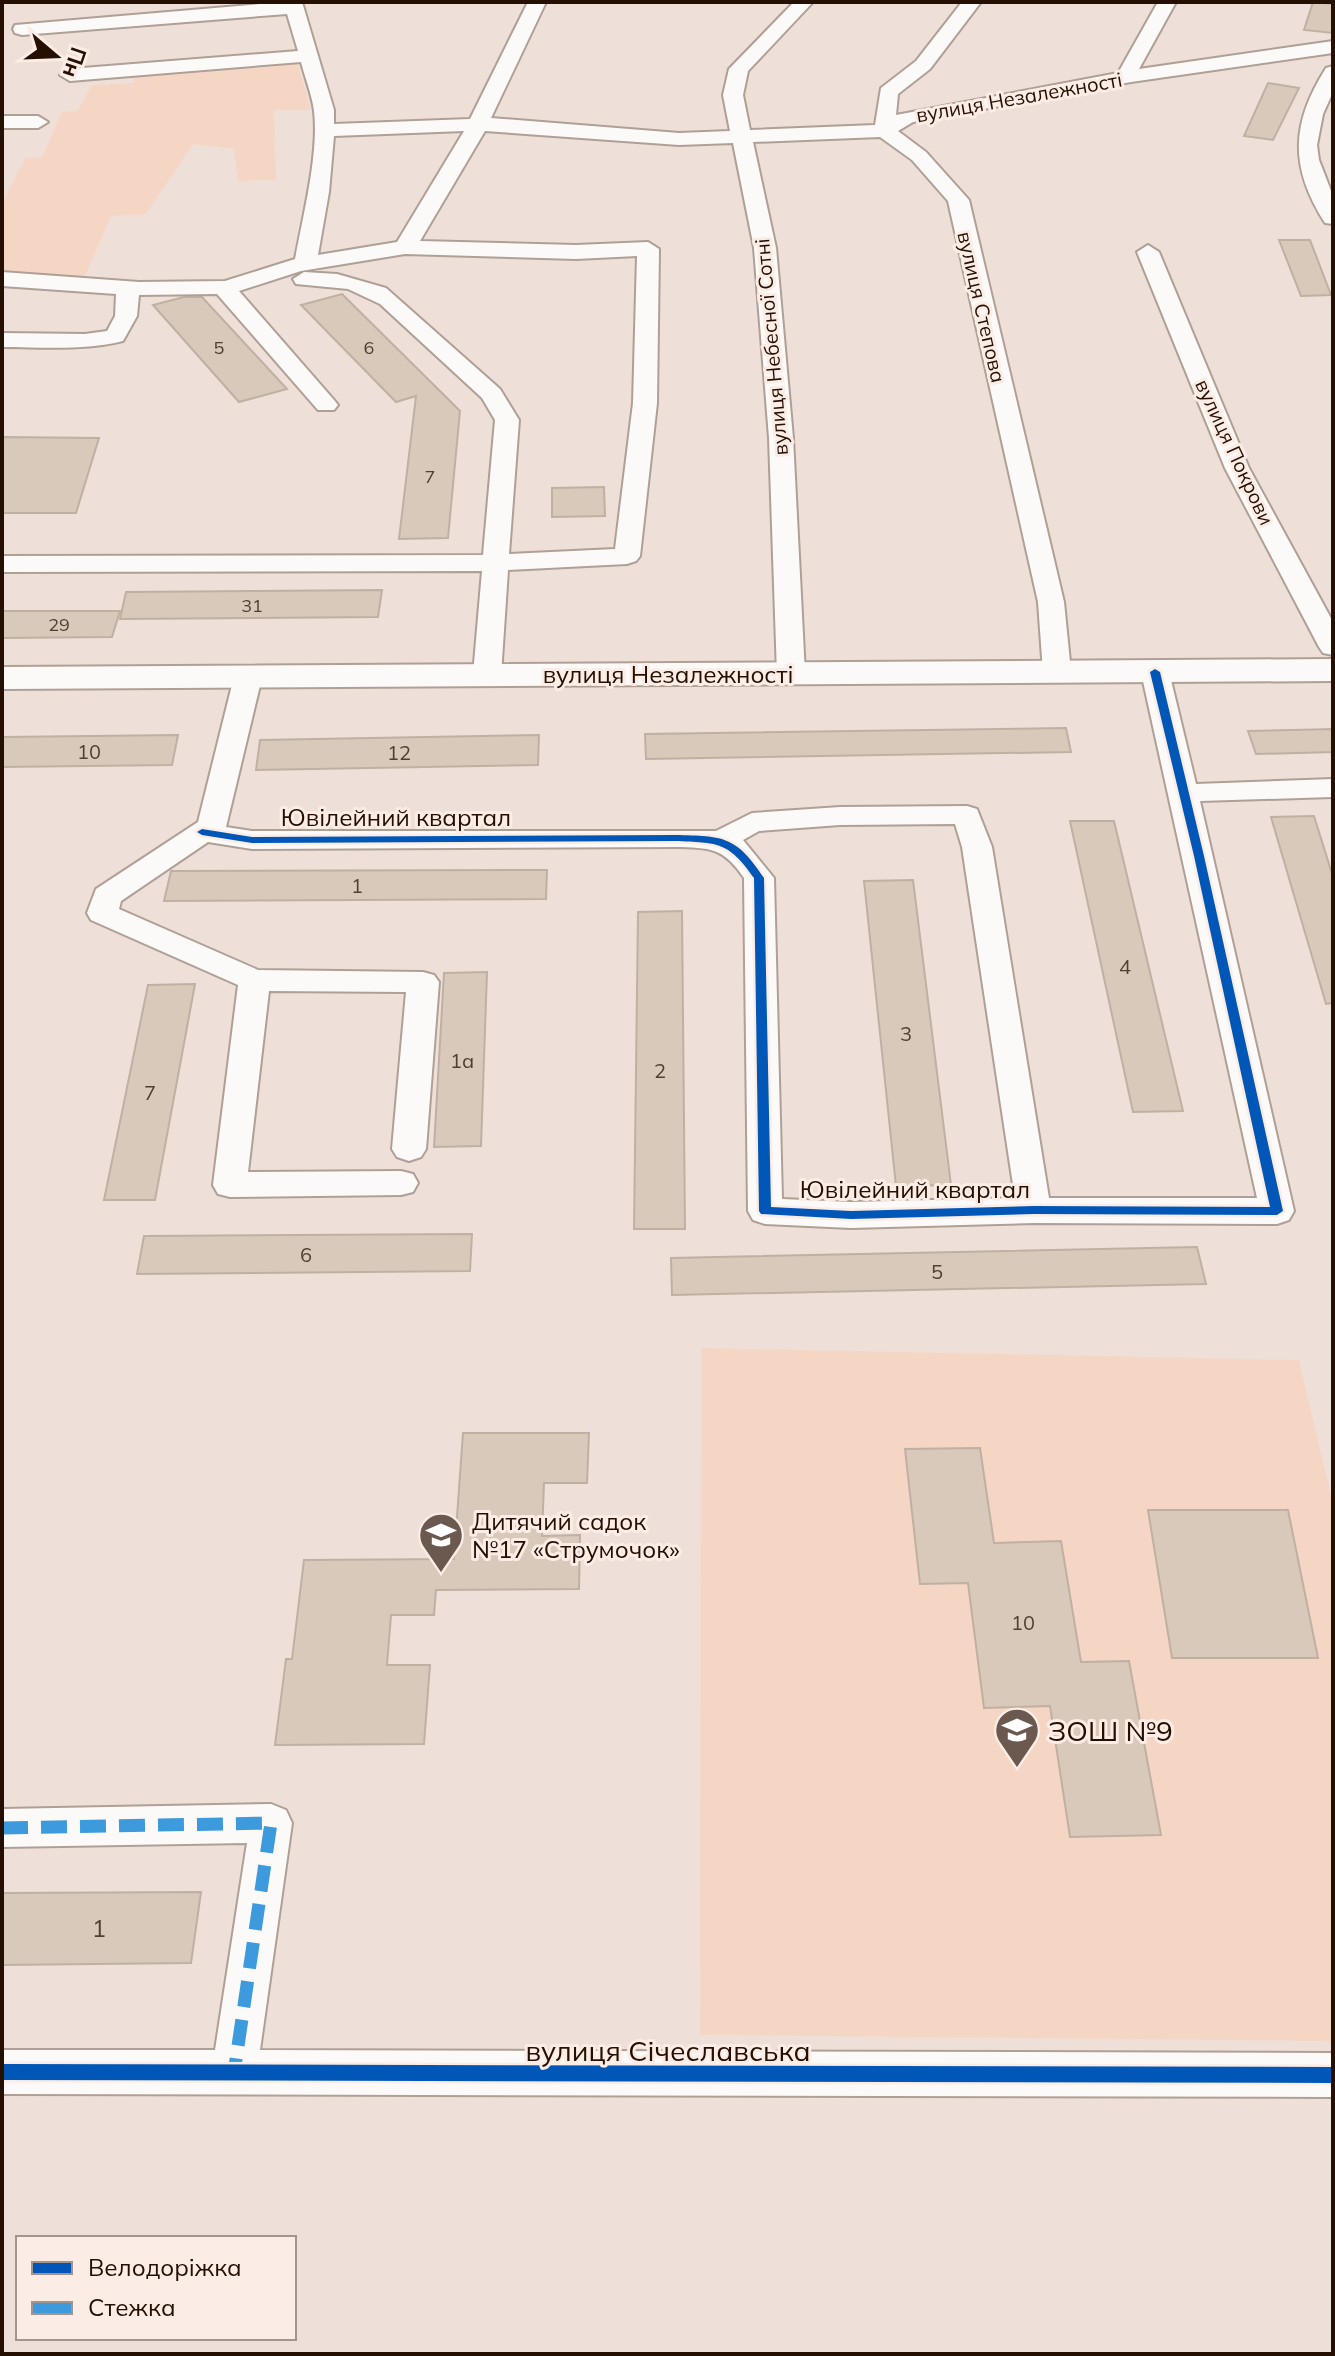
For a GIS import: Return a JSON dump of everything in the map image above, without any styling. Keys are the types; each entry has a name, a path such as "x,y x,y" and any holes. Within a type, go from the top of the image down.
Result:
{"main road":[{"name":"вулиця Незалежності","path":"2,678 1333,670"}],"street":[{"path":"405,247 478,125 492,90 537,2"},
{"name":"вулиця Небесної Сотні","path":"791,674 781,438 765,248 733,95 739,69 804,2"},
{"path":"885,131 888,92 923,65 972,2"},
{"path":"1125,77 1167,2"},
{"path":"22,29 294,5 324,110 318,192 305,264"},
{"name":"вулиця Незалежності","path":"324,130 501,124 679,139 885,131 907,117 1125,77 1333,47"},
{"path":"70,75 309,56"},
{"path":"1333,72 1306,127 1306,155 1333,218"},
{"path":"2,122 38,122"},
{"name":"вулиця Степова","path":"885,131 919,156 958,200 1051,602 1057,672"},
{"path":"2,564 495,563 627,556 645,403 648,249 576,252 405,247 305,264 226,288"},
{"name":"вулиця Покрови","path":"1148,252 1237,468 1333,647"},
{"path":"2,279 107,284 128,288 182,285 226,288 290,279 344,280 369,287 388,299 492,394 507,420 487,675"},
{"path":"2,340 85,341 115,336 126,316 128,288"},
{"path":"226,288 326,405"},
{"name":"Ювілейний квартал","path":"202,832 252,840 442,837 723,840 742,852 759,878 765,1211 851,1215 1034,1210 1277,1211 1155,672"},
{"path":"248,677 212,826 107,896 102,913 254,980 423,982 409,1149"},
{"path":"1184,793 1333,788"},
{"path":"723,840 752,822 840,816 967,815 977,847 1034,1210"},
{"path":"254,980 230,1185 401,1183"},
{"path":"2,1828 271,1823 234,2073"},
{"name":"вулиця Січеславська","path":"2,2072 1333,2075"}],"shaded area":[{"path":"295,54 311,110 274,110 276,180 238,181 234,149 193,144 146,214 111,216 85,276 2,278 2,204 25,158 42,157 62,112 77,111 92,85 133,83 134,70 157,67 161,60"},
{"name":"ЗОШ №9","path":"701,1348 1299,1360 1333,1504 1333,2041 700,2035"}],"building":[{"path":"1313,2 1333,4 1333,33 1304,30"},
{"path":"1268,83 1299,88 1273,140 1244,136"},
{"path":"1279,240 1310,240 1331,295 1301,296"},
{"path":"342,294 460,411 448,538 399,539 416,396 396,402 301,305"},
{"path":"184,297 202,297 287,389 239,402 153,305"},
{"path":"2,437 99,438 76,513 2,513"},
{"path":"604,487 605,516 552,517 552,488"},
{"path":"382,590 378,617 120,619 126,592"},
{"path":"2,611 120,611 112,637 2,638"},
{"path":"1066,728 1071,752 646,759 645,734"},
{"path":"1333,729 1333,752 1256,754 1248,731"},
{"path":"178,735 172,765 2,767 2,737"},
{"path":"539,735 538,765 256,770 260,740"},
{"path":"1314,816 1333,877 1333,1003 1326,1004 1271,817"},
{"path":"1070,821 1114,821 1183,1111 1133,1112"},
{"path":"547,870 546,899 164,901 171,871"},
{"path":"913,880 951,1185 896,1186 864,881"},
{"path":"682,911 685,1229 634,1229 638,912"},
{"path":"487,972 481,1146 434,1147 444,973"},
{"path":"195,984 155,1200 104,1200 148,985"},
{"path":"472,1234 470,1271 137,1274 144,1236"},
{"path":"1197,1247 1206,1284 672,1295 671,1258"},
{"name":"Дитячий садок №17 «Струмочок»","path":"463,1433 589,1433 587,1483 544,1483 542,1536 580,1535 579,1589 436,1590 434,1615 391,1615 387,1665 430,1665 424,1744 275,1745 286,1659 292,1659 304,1560 454,1559"},
{"name":"ЗОШ №9","path":"980,1448 994,1543 1061,1541 1081,1662 1129,1661 1161,1835 1070,1837 1050,1706 984,1708 968,1583 920,1584 905,1449"},
{"path":"1148,1510 1288,1510 1318,1658 1172,1658"},
{"path":"201,1892 191,1963 2,1965 2,1893"}],"marked path":[{"path":"2,1828 271,1823 234,2073"}],"cycle path":[{"path":"202,832 252,840 675,838 715,840 733,847 759,878 765,1211 851,1215 1034,1210 1277,1211 1155,672"},
{"path":"2,2072 1333,2075"}],"place":[{"name":"Дитячий садок №17 «Струмочок»","path":"441,1574"},
{"name":"ЗОШ №9","path":"1017,1769"}]}
